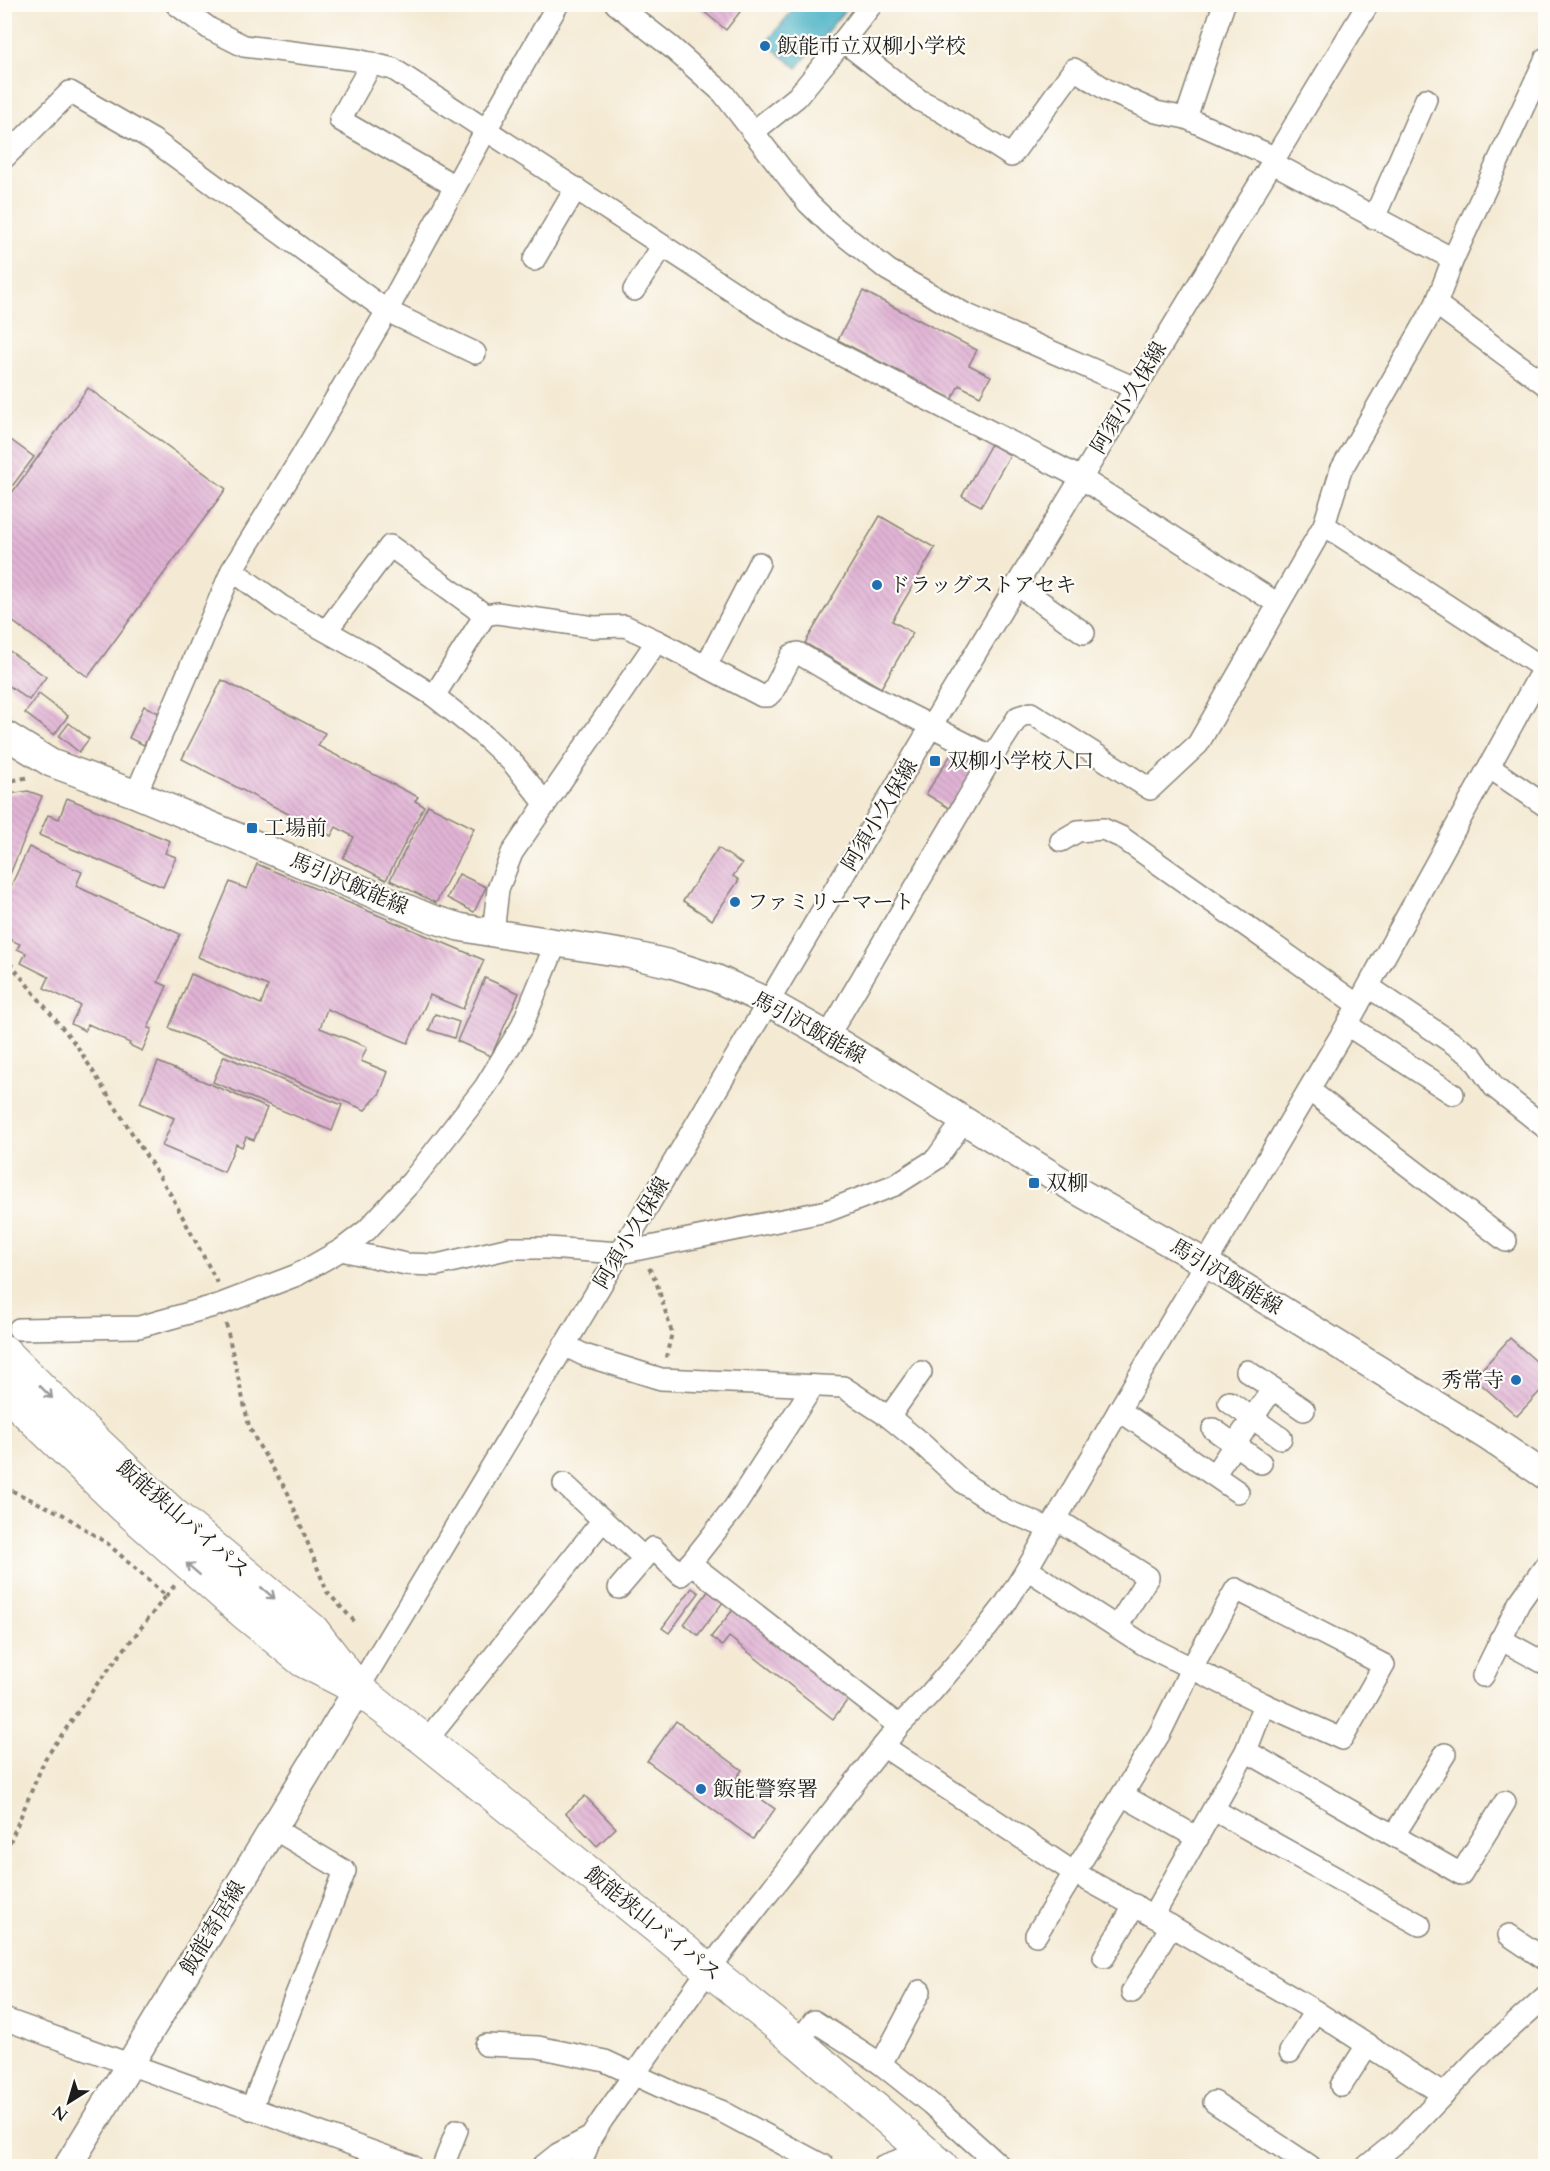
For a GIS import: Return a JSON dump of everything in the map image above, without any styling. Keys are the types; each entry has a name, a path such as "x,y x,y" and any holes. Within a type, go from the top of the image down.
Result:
{"highway":[{"name":"飯能狭山バイパス","path":"12,1340 70,1417 171,1512 312,1629 358,1689"},
{"name":"飯能狭山バイパス","path":"4,1391 123,1506 244,1613 303,1660 358,1689 426,1741 798,2042 933,2159"}],"main road":[{"name":"馬引沢飯能線","path":"4,734 51,763 136,794 430,918 459,927 628,954 671,964 715,978 768,1002 965,1119 1076,1190 1207,1264 1478,1431 1545,1476"},
{"name":"飯能寄居線","path":"68,2166 358,1689"}],"street":[{"path":"176,4 210,29 244,46 372,63 393,69 790,329 1081,478 1278,604"},
{"path":"136,794 232,570 387,311 558,4"},
{"path":"616,4 671,47 723,93 808,203 831,225 888,270 965,314 1135,388"},
{"path":"753,132 797,97 872,4"},
{"path":"1186,118 1224,4"},
{"name":"阿須小久保線","path":"358,1689 564,1345 629,1251 768,1002 932,725 1368,4"},
{"path":"843,41 919,100 941,111 1011,156 1074,69 1107,90 1156,112 1186,118 1273,160 1374,218 1453,259"},
{"path":"828,1036 992,757 1018,717 1031,713 1150,789 1198,744 1324,525 1341,470 1436,304 1453,259 1545,58"},
{"path":"372,63 340,120 455,186"},
{"path":"4,158 70,92 153,140 387,311 475,353"},
{"path":"1374,218 1426,99"},
{"path":"534,260 576,188"},
{"path":"634,290 662,247"},
{"path":"1436,304 1545,385"},
{"path":"580,2166 591,2137 709,1969 899,1726 986,1629 1028,1569 1119,1410 1369,987 1544,666 1324,525"},
{"path":"327,630 390,546 484,615 497,613 594,627 625,626 762,696 768,696 773,691 792,655 798,653 862,691 992,757"},
{"path":"706,666 759,563"},
{"path":"232,570 281,606 327,630 434,696 483,735 512,762 544,803"},
{"path":"1017,585 1084,633"},
{"path":"434,696 484,615"},
{"path":"493,933 498,889 512,853 544,803 657,641"},
{"path":"1489,767 1545,806"},
{"path":"1061,841 1078,831 1103,828 1121,837 1358,1005"},
{"path":"12,1340 139,1327 221,1304 297,1275 341,1250 367,1230 412,1181 485,1087 521,1028 556,943"},
{"path":"1369,987 1472,1056 1494,1087 1545,1128"},
{"path":"1347,1025 1453,1094"},
{"path":"1310,1090 1506,1241"},
{"path":"341,1250 372,1258 416,1264 436,1264 510,1248 629,1251 827,1211 885,1188 936,1159 965,1119"},
{"path":"564,1345 584,1355 661,1379 843,1387 889,1417 965,1484 1007,1511 1054,1524 1148,1577 1117,1627"},
{"path":"1247,1371 1304,1410"},
{"path":"889,1417 921,1372"},
{"path":"619,1588 653,1548 681,1575 734,1508 813,1386"},
{"path":"1214,1475 1273,1388"},
{"path":"1229,1402 1281,1438"},
{"path":"1119,1410 1238,1492"},
{"path":"1213,1429 1261,1463"},
{"path":"564,1484 644,1558"},
{"path":"426,1741 603,1520"},
{"path":"690,1563 899,1726"},
{"path":"1483,1676 1519,1604 1545,1565"},
{"path":"1028,1569 1143,1644 1192,1667 1264,1704 1342,1739 1384,1665 1236,1589 1192,1667 1160,1733 1036,1935"},
{"path":"1500,1639 1545,1664"},
{"path":"1132,1992 1153,1916 1246,1751 1264,1704"},
{"path":"884,1746 1073,1872 1153,1916 1315,2012 1444,2095"},
{"path":"1246,1751 1461,1874 1505,1802"},
{"path":"1394,1835 1445,1754"},
{"path":"1122,1795 1198,1838"},
{"path":"1214,1810 1420,1926"},
{"path":"251,2109 345,1871 274,1829"},
{"path":"1104,1957 1153,1916"},
{"path":"1509,1935 1545,1960"},
{"path":"881,2064 920,1991"},
{"path":"1367,2166 1403,2137 1485,2051 1545,1996"},
{"path":"1290,2052 1315,2012"},
{"path":"4,2019 412,2166"},
{"path":"798,2042 814,2021 881,2064 931,2104 1000,2166"},
{"path":"1341,2086 1368,2044"},
{"path":"486,2045 538,2047 605,2061 681,2096 721,2111 824,2166"},
{"path":"1214,2102 1310,2166"},
{"path":"443,2166 457,2130"},
{"path":"543,2166 558,2154 591,2137"},
{"path":"883,2166 933,2159"}],"path":[{"path":"4,956 77,1046 171,1195 215,1278 249,1426 288,1492 327,1592 356,1623"},
{"path":"629,1251 656,1281 672,1333 661,1379"},
{"path":"4,1487 62,1514 108,1544 166,1596 97,1684 45,1759 4,1856"}],"water":[{"path":"797,5 838,5 845,10 797,68 766,43"}],"building":[{"path":"695,4 746,4 726,30"},
{"path":"1095,4 1122,4 1122,6 1096,10"},
{"path":"863,291 977,350 969,365 991,376 980,396 959,385 952,399 838,340"},
{"path":"88,388 226,489 88,677 4,615 4,500 6,501"},
{"path":"4,435 34,457 4,497"},
{"path":"991,444 1010,455 981,506 962,496"},
{"name":"ドラッグストアセキ","path":"880,516 935,548 892,621 913,633 881,688 805,643"},
{"path":"4,647 46,677 29,700 4,682"},
{"path":"222,680 325,733 318,746 418,797 415,801 424,806 386,880 343,858 354,837 336,827 331,836 182,759"},
{"path":"39,694 68,716 54,735 25,713"},
{"path":"144,706 159,713 144,745 129,738"},
{"path":"69,723 89,739 79,752 59,736"},
{"path":"953,751 976,765 949,808 926,794"},
{"path":"28,791 42,796 4,889 4,795"},
{"path":"67,798 170,841 165,853 176,857 163,887 39,835 48,815 59,819"},
{"path":"428,805 474,828 436,903 390,880"},
{"path":"29,847 82,872 76,886 180,934 158,982 167,986 148,1028 152,1029 142,1051 88,1024 85,1031 71,1024 80,1005 44,988 49,977 21,963 26,953 17,949 20,944 4,937 10,920 4,918 4,901"},
{"path":"718,848 742,864 733,876 739,880 712,920 683,901"},
{"path":"257,864 484,960 463,1009 430,995 408,1043 327,1009 320,1028 367,1047 361,1061 388,1072 380,1093 365,1110 169,1028 191,974 261,1004 268,986 198,957 230,882 247,889"},
{"path":"459,874 486,887 474,912 447,898"},
{"path":"485,978 519,993 491,1056 457,1041"},
{"path":"435,1014 459,1022 454,1038 429,1030"},
{"path":"224,1056 342,1105 332,1131 213,1082"},
{"path":"158,1062 267,1108 254,1140 246,1137 242,1147 236,1144 224,1172 162,1146 174,1118 140,1103"},
{"path":"1510,1338 1546,1370 1546,1385 1517,1416 1474,1378"},
{"path":"692,1588 699,1593 669,1633 662,1628"},
{"path":"709,1590 724,1601 698,1635 684,1624"},
{"path":"736,1606 850,1697 833,1719 729,1637 722,1646 711,1637"},
{"path":"676,1721 742,1770 735,1780 775,1809 753,1839 647,1761"},
{"path":"585,1796 616,1828 597,1846 566,1813"}],"place":[{"name":"飯能市立双柳小学校","path":"765,46"},
{"name":"ドラッグストアセキ","path":"877,585"},
{"name":"双柳小学校入口","path":"935,761"},
{"name":"工場前","path":"252,828"},
{"name":"ファミリーマート","path":"735,902"},
{"name":"双柳","path":"1034,1183"},
{"name":"秀常寺","path":"1516,1380"},
{"name":"飯能警察署","path":"701,1789"}]}
